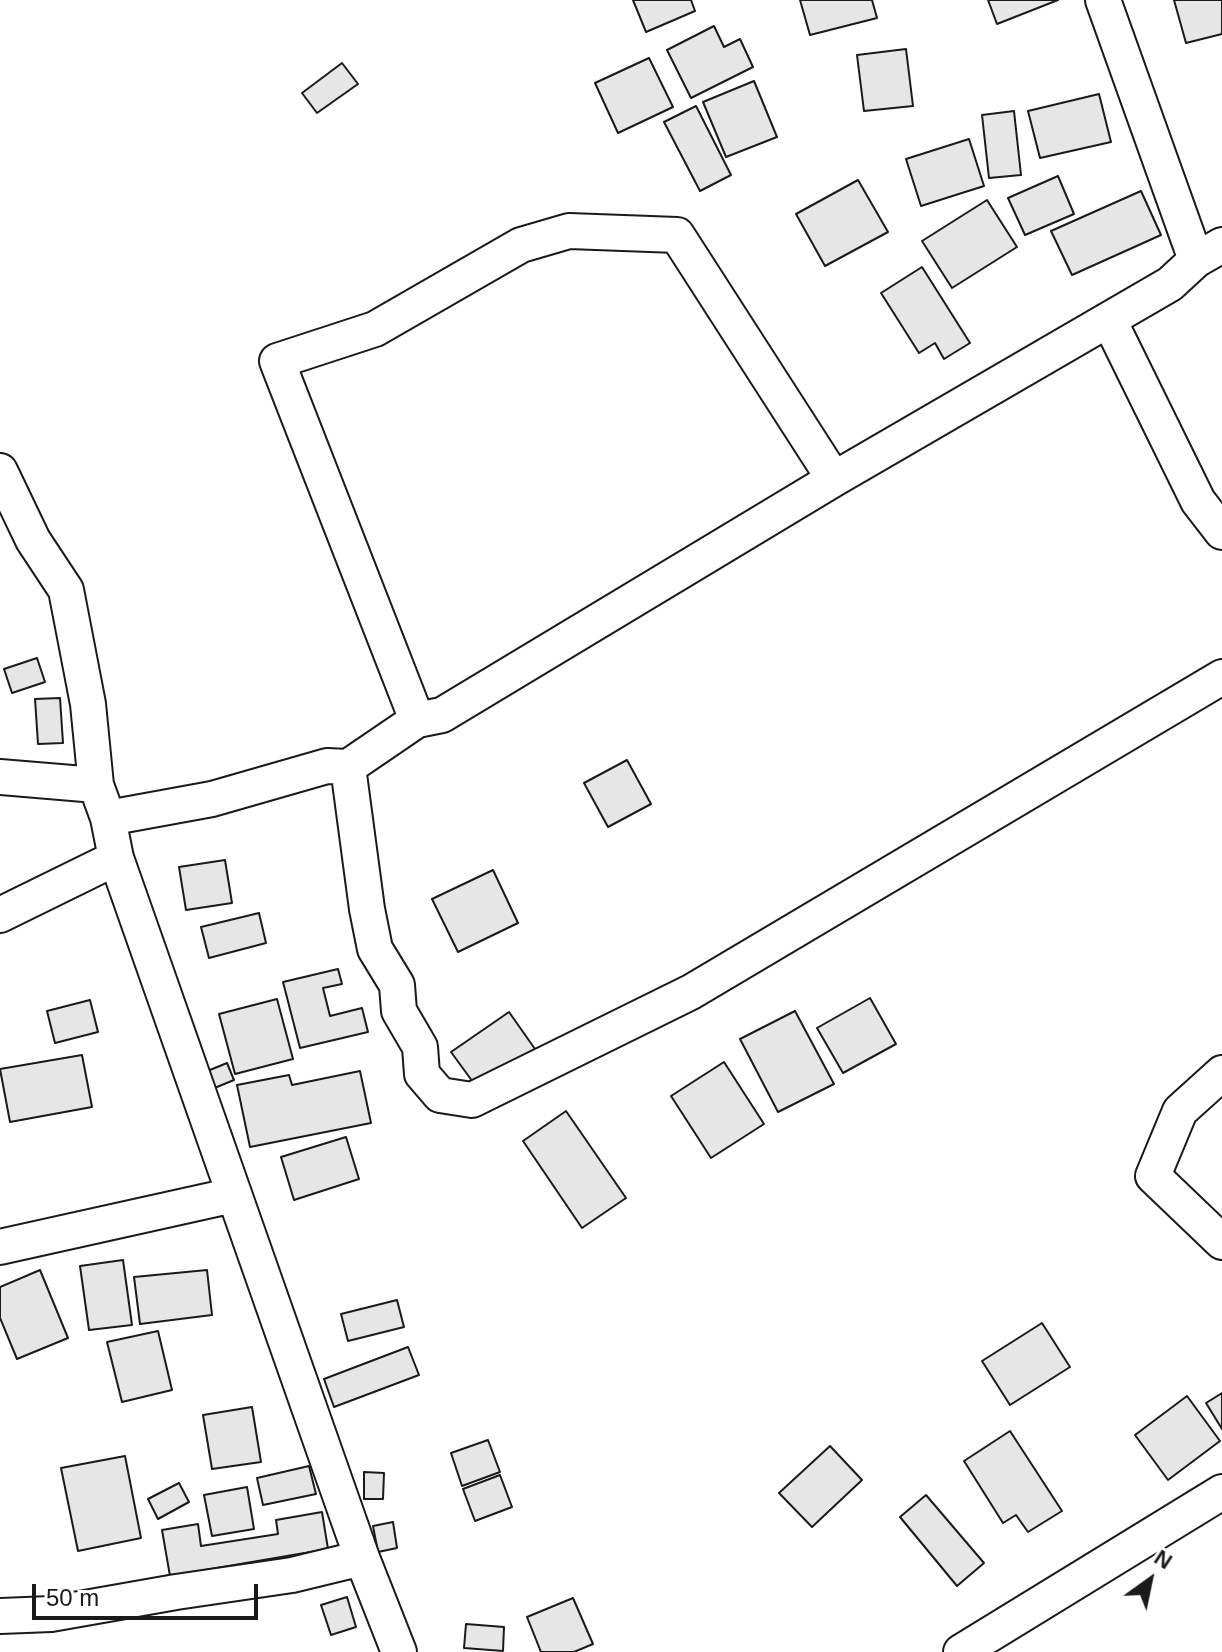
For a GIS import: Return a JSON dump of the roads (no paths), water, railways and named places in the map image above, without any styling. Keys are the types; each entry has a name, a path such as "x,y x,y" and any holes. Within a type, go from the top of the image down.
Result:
{"street":[{"path":"108,818 149,808 212,799 327,766 348,767 417,720 442,715 834,479 1170,284 1209,252 1103,0"},
{"path":"417,720 277,361 375,329 521,245 569,231 677,235 834,479"},
{"path":"1109,320 1198,501 1222,532"},
{"path":"0,471 33,540 66,590 88,704 96,785 108,818 116,858 362,1558 399,1652"},
{"path":"348,767 375,949 397,985 399,1011 420,1047 422,1074 440,1095 472,1100 691,992 1222,677"},
{"path":"0,777 96,785"},
{"path":"0,915 116,858"},
{"path":"1222,1073 1180,1111 1153,1176 1222,1242"},
{"path":"0,1247 234,1195"},
{"path":"961,1652 1222,1492"},
{"path":"0,1616 51,1614 292,1575 362,1558"}]}
